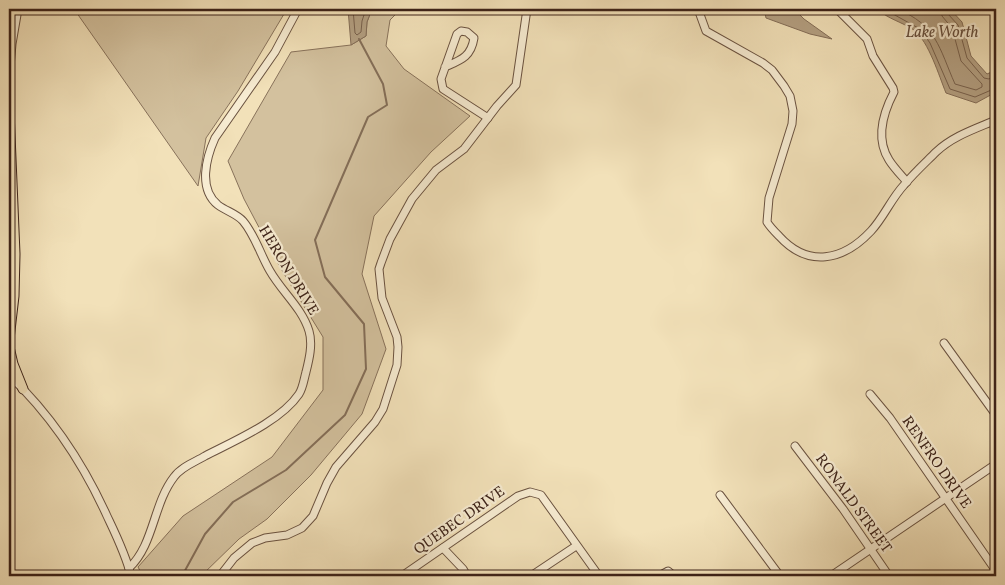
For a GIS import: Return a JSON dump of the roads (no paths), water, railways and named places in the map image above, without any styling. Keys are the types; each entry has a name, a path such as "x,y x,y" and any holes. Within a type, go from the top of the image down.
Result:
{"main road":[{"path":"9,111 15,254 14,296 9,339"},
{"path":"9,347 13,364 23,389"}],"street":[{"path":"9,78 18,9"},
{"name":"HERON DRIVE","path":"129,568 140,555 161,498 174,476 190,464 249,433 284,410 300,392 312,342 310,332 305,320 271,273 242,220 214,201 208,187 206,165 208,153 215,138 275,52 298,9"},
{"path":"220,576 234,558 252,543 264,538 286,535 302,528 313,516 336,467 383,409 396,365 398,348 397,337 382,298 379,269 390,238 412,199 436,170 464,149 516,85 527,9"},
{"path":"698,9 706,30 747,53 767,67 784,86 790,96 793,111 792,124 777,170 767,222 786,244 797,252 812,258 824,258 847,249 862,239 870,232 907,182 945,145 958,136 996,120"},
{"path":"837,9 867,39 873,56 894,88 882,120 883,145 889,160 907,182"},
{"path":"445,67 468,54 472,49 474,38 467,32 457,34 445,67 441,79 443,89 488,118"},
{"path":"944,343 996,415"},
{"path":"9,375 23,389 67,443 92,485 121,545 131,576"},
{"name":"RENFRO DRIVE","path":"870,394 890,418 996,571"},
{"name":"RONALD STREET","path":"795,446 889,576"},
{"path":"831,576 996,464"},
{"name":"QUEBEC DRIVE","path":"402,576 518,496 527,492 541,495 576,546"},
{"path":"720,495 780,576"},
{"path":"531,576 576,546 599,576"},
{"path":"443,548 466,576"},
{"path":"659,576 668,571 674,576"}],"water":[{"path":"348,9 372,9 367,22 366,36 351,45"},
{"path":"764,9 794,9 804,19 832,39 810,34 766,18"},
{"name":"Lake Worth","path":"877,9 950,9 962,22 971,56 987,74 996,70 996,92 976,103 946,93 933,60 919,35 914,30"}],"waterway":[{"path":"182,576 205,534 233,502 286,470 345,415 366,369 364,324 325,277 315,240 368,117 387,105 383,84 359,39"}]}
